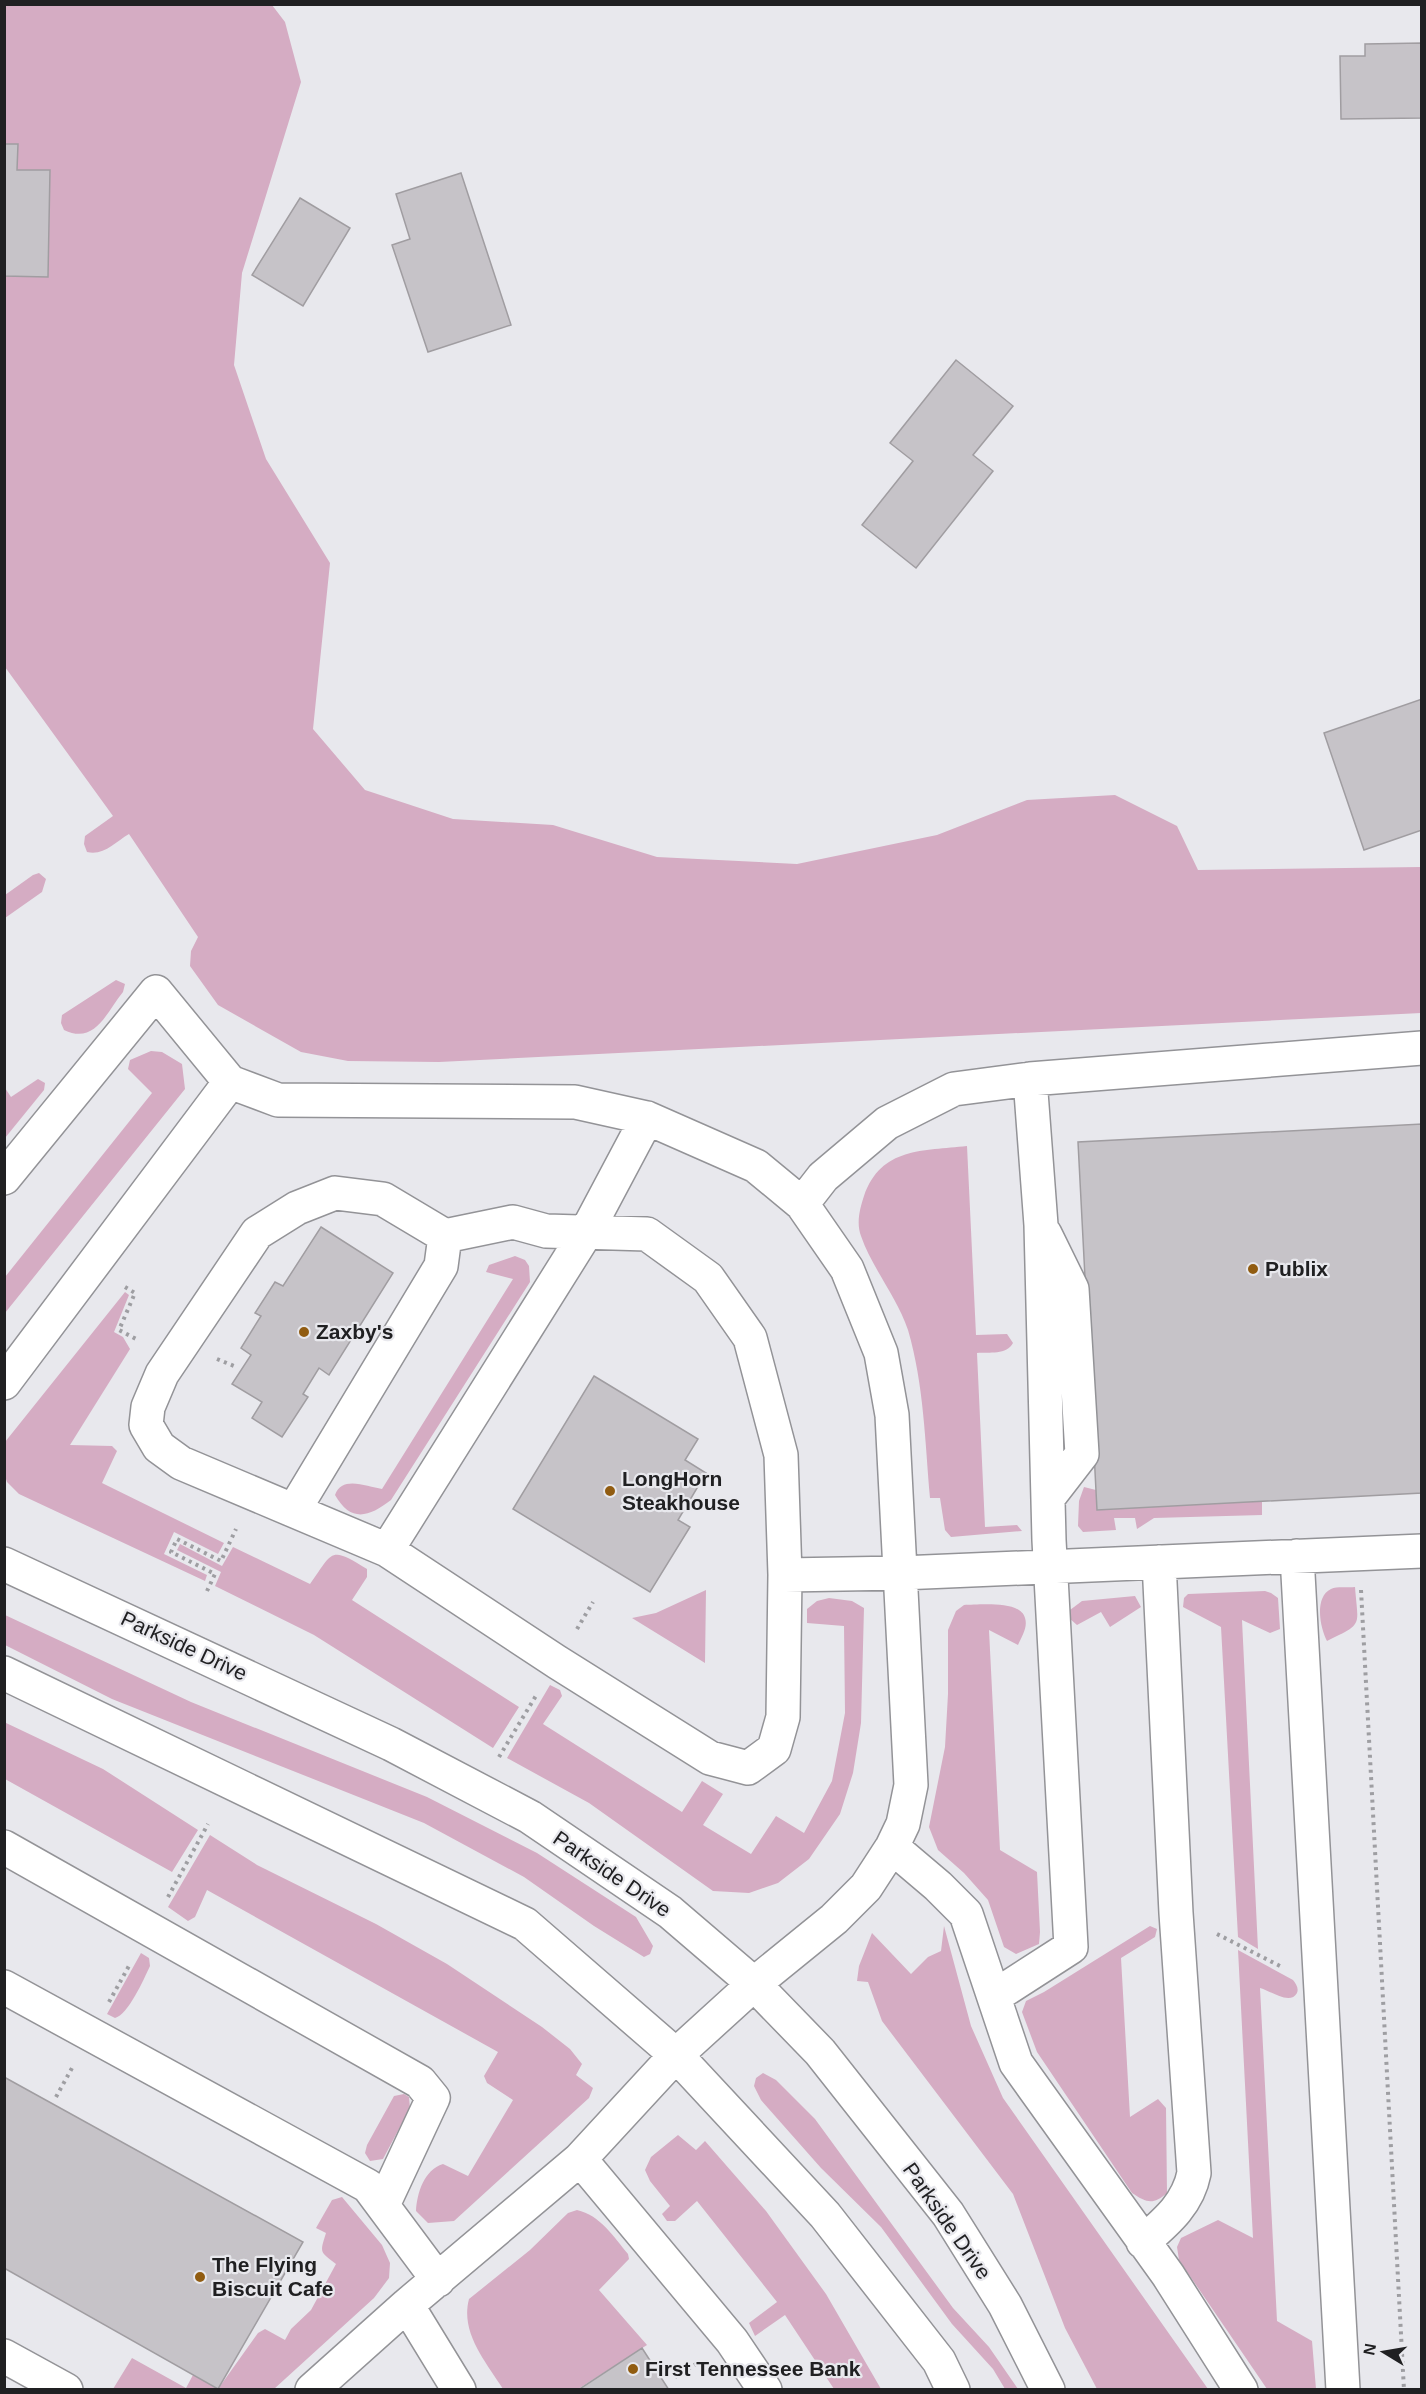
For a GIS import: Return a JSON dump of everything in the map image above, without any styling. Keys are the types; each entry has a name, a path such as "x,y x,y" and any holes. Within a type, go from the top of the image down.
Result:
{"street":[{"path":"4,1178 156,992 230,1082 278,1100 575,1102 647,1118 756,1166 802,1204 847,1269 881,1353 892,1415 911,1785 903,1824 892,1847 866,1887 796,1952 754,1984 676,2055 580,2160 406,2305 312,2390"},
{"path":"802,1204 823,1176 887,1123 954,1089 1030,1079 1422,1048"},
{"path":"995,1996 1071,1947 1050,1567 1041,1225 1030,1079"},
{"path":"4,1383 230,1082"},
{"path":"387,1550 587,1232 647,1118"},
{"path":"335,1193 383,1199 445,1236 513,1222 546,1231 647,1234 708,1278 750,1338 781,1455 785,1575 783,1717 774,1749 748,1768 710,1758 557,1662 387,1550 181,1463 159,1447 146,1425 148,1407 162,1374 257,1233 297,1208 335,1193"},
{"path":"294,1510 441,1266 445,1236"},
{"path":"785,1575 901,1573 1422,1551"},
{"path":"1297,1556 1343,2390"},
{"path":"1143,2242 1169,2219 1185,2200 1194,2174 1176,1913 1159,1562"},
{"name":"Parkside Drive","path":"4,1563 391,1744 530,1817 670,1912 754,1984 820,2052 948,2214 1005,2305 1048,2390"},
{"path":"4,1673 525,1924 676,2055 825,2215 939,2361 953,2390"},
{"path":"4,1847 420,2082 433,2098 383,2205"},
{"path":"892,1847 938,1886 966,1914 1016,2063 1143,2242 1241,2390"},
{"path":"4,1987 368,2186 438,2280"},
{"path":"580,2160 732,2341 765,2390"},
{"path":"406,2305 459,2390"},
{"path":"4,2356 66,2390"}],"path":[{"path":"1360,1553 1404,2390"},
{"path":"1176,1913 1321,1987"}],"shaded area":[{"path":"4,5 272,5 285,22 301,82 242,273 234,365 266,459 330,563 313,729 365,790 453,819 553,825 657,857 797,864 937,835 1027,800 1115,795 1177,826 1198,870 1421,867 1421,1013 439,1062 348,1061 301,1052 218,1005 190,966 191,951 198,937 129,834 109,848 99,852 87,852 84,844 85,836 113,816 5,667"},
{"path":"39,873 46,879 42,892 5,918 5,895"},
{"path":"116,980 125,984 123,992 99,1025 84,1033 75,1034 64,1030 61,1023 62,1015"},
{"path":"151,1051 162,1052 182,1064 185,1089 5,1313 5,1277 152,1093 128,1069 130,1060"},
{"path":"38,1079 45,1083 44,1090 5,1138 5,1088 11,1097"},
{"path":"967,1146 976,1335 1007,1334 1013,1343 1002,1351 977,1353 985,1527 1017,1525 1022,1531 951,1537 945,1530 940,1498 930,1498 921,1393 908,1330 898,1306 871,1260 860,1231 859,1221 864,1196 872,1180 881,1168 892,1160 920,1151"},
{"path":"515,1256 525,1260 529,1266 530,1282 391,1500 368,1513 354,1513 347,1510 335,1495 338,1489 343,1485 356,1484 382,1489 513,1279 486,1272 489,1265"},
{"path":"125,1292 129,1295 114,1332 123,1337 130,1349 70,1445 112,1446 117,1451 102,1483 224,1543 218,1554 174,1532 164,1554 207,1575 205,1581 19,1494 7,1482 5,1476 5,1442"},
{"path":"1084,1487 1096,1490 1097,1510 1262,1501 1262,1515 1154,1518 1137,1529 1135,1518 1114,1518 1116,1530 1083,1532 1078,1526 1079,1501"},
{"path":"180,1544 222,1566 233,1547 310,1584 323,1565 333,1556 338,1555 355,1561 367,1569 367,1577 352,1600 519,1707 493,1748 314,1635 215,1586 221,1572 177,1550"},
{"path":"1355,1587 1356,1622 1347,1631 1327,1641 1322,1629 1320,1613 1322,1599 1333,1588"},
{"path":"706,1590 705,1663 632,1618 656,1613"},
{"path":"1265,1591 1278,1598 1280,1629 1270,1633 1242,1620 1258,1949 1238,1937 1221,1627 1183,1607 1184,1598 1188,1594"},
{"path":"1135,1596 1141,1607 1110,1627 1101,1612 1077,1625 1069,1618 1070,1610 1082,1601"},
{"path":"829,1598 852,1601 864,1608 861,1723 853,1773 840,1814 809,1859 778,1883 749,1893 713,1891 589,1803 507,1758 550,1685 560,1690 562,1696 543,1724 682,1812 702,1781 723,1794 703,1825 751,1854 776,1816 804,1833 832,1781 845,1713 844,1626 807,1623 807,1609 817,1601"},
{"path":"988,1604 1016,1608 1022,1612 1026,1621 1018,1645 989,1630 1000,1850 1037,1872 1039,1944 1016,1954 1004,1947 988,1900 964,1873 938,1850 929,1827 945,1747 948,1630 956,1611 964,1605"},
{"path":"5,1615 191,1702 427,1797 537,1853 636,1917 653,1946 650,1954 644,1957 594,1926 524,1877 424,1823 112,1699 5,1645"},
{"path":"4,1722 103,1769 198,1830 172,1872 5,1779"},
{"path":"210,1835 257,1865 376,1924 447,1964 542,2027 570,2049 582,2064 576,2075 593,2088 589,2098 454,2221 428,2223 416,2211 420,2190 426,2177 436,2167 443,2164 468,2176 513,2100 487,2083 484,2076 498,2052 207,1890 195,1917 188,1921 168,1907"},
{"path":"944,1926 971,2026 1003,2098 1208,2389 1097,2389 1065,2328 1013,2194 882,2021 868,1982 857,1981 859,1966 872,1933 911,1974 928,1957 941,1951"},
{"path":"1150,1926 1157,1929 1155,1937 1121,1958 1130,2117 1158,2099 1166,2108 1167,2193 1154,2201 1142,2199 1132,2193 1037,2052 1022,2012 1026,2001"},
{"path":"1238,1950 1293,1980 1297,1988 1294,1997 1285,1998 1260,1988 1277,2321 1312,2341 1316,2389 1267,2389 1179,2260 1177,2247 1181,2238 1218,2220 1253,2238"},
{"path":"141,1953 149,1958 150,1966 130,2004 115,2018 107,2014"},
{"path":"763,2073 776,2080 815,2119 953,2308 989,2347 1018,2389 1005,2389 993,2369 952,2324 881,2227 821,2168 761,2100 754,2086 756,2078"},
{"path":"404,2094 409,2097 410,2108 383,2159 370,2161 365,2153 367,2145 394,2096"},
{"path":"678,2135 696,2150 705,2141 766,2211 826,2294 881,2389 834,2389 785,2315 755,2336 749,2323 777,2302 697,2201 675,2221 667,2221 662,2214 670,2206 650,2181 645,2170 651,2157"},
{"path":"342,2197 382,2245 390,2263 389,2278 374,2298 274,2389 218,2389 258,2333 265,2329 285,2340 291,2329 311,2310 336,2264 322,2251 326,2233 316,2228 332,2200"},
{"path":"577,2210 600,2222 628,2254 629,2259 599,2290 647,2345 578,2389 503,2389 482,2358 471,2335 467,2312 469,2299 530,2250 568,2213"},
{"path":"132,2358 186,2388 193,2375 218,2389 113,2389"}],"building":[{"path":"1422,43 1422,118 1341,119 1340,56 1365,56 1365,44"},
{"path":"4,144 18,144 17,170 50,170 48,277 4,276"},
{"path":"461,173 511,325 428,352 392,245 410,239 396,194"},
{"path":"300,198 350,228 303,306 252,275"},
{"path":"956,360 1013,406 973,455 993,471 916,568 862,525 913,461 890,443"},
{"path":"1422,699 1422,830 1364,850 1324,733"},
{"name":"Publix","path":"1422,1124 1422,1493 1097,1510 1078,1142"},
{"name":"Zaxby's","path":"321,1227 393,1273 329,1375 319,1368 303,1394 308,1397 282,1437 252,1418 262,1402 232,1384 251,1355 241,1348 261,1316 255,1313 275,1282 283,1286"},
{"name":"LongHorn Steakhouse","path":"594,1376 698,1439 685,1460 706,1473 678,1520 690,1527 650,1592 513,1509"},
{"path":"4,2077 303,2242 218,2389 4,2268"},
{"name":"First Tennessee Bank","path":"642,2348 669,2390 578,2390"}],"place":[{"name":"Publix","path":"1253,1269"},
{"name":"Zaxby's","path":"304,1332"},
{"name":"LongHorn Steakhouse","path":"610,1491"},
{"name":"The Flying Biscuit Cafe","path":"200,2277"},
{"name":"First Tennessee Bank","path":"633,2369"}]}
